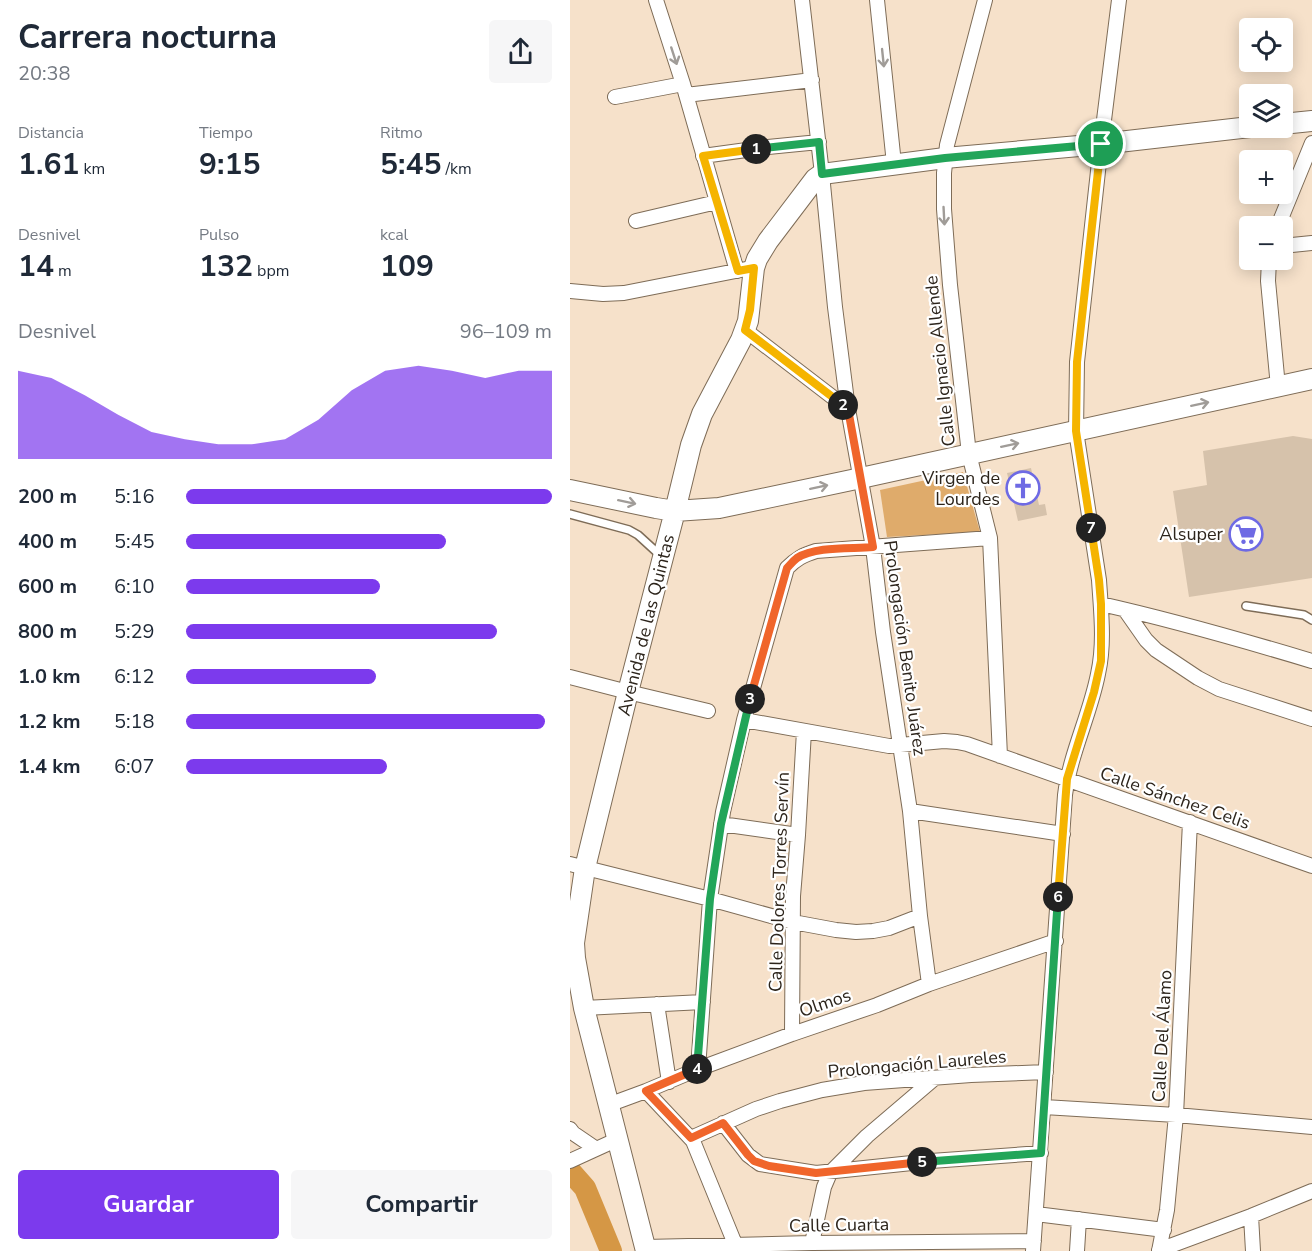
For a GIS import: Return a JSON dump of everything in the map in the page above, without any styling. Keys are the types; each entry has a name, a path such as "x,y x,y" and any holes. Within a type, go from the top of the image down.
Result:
{"street":[{"path":"570,291 624,293 746,269 717,202 656,0"},
{"name":"Prolongación Benito Juárez","path":"802,0 848,409 873,547 910,811 920,916 930,984"},
{"path":"877,0 894,164"},
{"name":"Calle Ignacio Allende","path":"985,0 947,145 944,209 969,454 990,538 1000,756"},
{"path":"1034,1246 1067,779 1094,692 1102,640 1099,580 1076,431 1077,362 1119,0"},
{"path":"615,97 812,80"},
{"path":"1293,123 1312,121"},
{"path":"822,174 945,158 1239,128"},
{"path":"703,156 819,142"},
{"path":"1282,216 1312,143"},
{"name":"Avenida de las Quintas","path":"645,1249 616,1140 578,978 574,943 578,866 628,692 691,445 702,414 745,330 750,310 746,269 757,259 815,179 822,174"},
{"path":"636,221 717,202"},
{"path":"1293,245 1312,243"},
{"path":"1269,270 1278,387"},
{"path":"745,330 848,409"},
{"path":"570,490 675,511 718,508 1312,380"},
{"path":"698,1069 710,899 721,824 744,720 787,568 794,560 816,551 990,538"},
{"path":"1101,604 1312,661"},
{"path":"1125,610 1156,650 1198,678 1220,689 1312,719"},
{"path":"570,676 708,711"},
{"name":"Calle Sánchez Celis","path":"744,720 874,744 957,742 1312,866"},
{"name":"Calle Dolores Torres Servín","path":"792,1034 793,896 804,731"},
{"path":"910,811 1063,834"},
{"name":"Calle Del Álamo","path":"1159,1251 1167,1210 1176,1115 1190,822"},
{"path":"721,824 798,835"},
{"path":"578,866 793,922 836,930 873,931 889,928 920,916"},
{"name":"Olmos","path":"608,1105 792,1034 1056,941"},
{"path":"584,1008 703,1002"},
{"path":"657,1004 669,1082"},
{"name":"Prolongación Laureles","path":"691,1138 780,1101 822,1090 864,1083 981,1074 1047,1072"},
{"path":"812,1243 824,1186 832,1171 867,1136 935,1078"},
{"path":"646,1091 691,1138 735,1244"},
{"path":"1044,1107 1176,1115 1312,1127"},
{"path":"723,1123 748,1155 760,1164 816,1173 1041,1153"},
{"path":"570,1129 592,1150"},
{"path":"570,1161 616,1140"},
{"path":"1159,1251 1312,1191"},
{"path":"1036,1214 1164,1230"},
{"path":"1251,1216 1252,1251"},
{"path":"1077,1251 1079,1219"},
{"name":"Calle Cuarta","path":"645,1249 812,1243 1034,1246"}],"lane":[{"path":"570,514 629,530 663,558"},
{"path":"1246,606 1304,615 1312,620"}],"shaded area":[{"path":"963,472 980,532 887,537 880,490"}],"building":[{"name":"Alsuper","path":"1293,436 1312,439 1312,578 1189,597 1173,491 1207,485 1203,451"},
{"name":"Virgen de Lourdes","path":"1031,468 1039,505 1045,504 1047,515 1018,521 1007,473"}],"waterway":[{"path":"570,1171 585,1188 611,1251"}],"place":[{"name":"Virgen de Lourdes","path":"1023,488"},
{"name":"Alsuper","path":"1246,534"}],"route":[{"path":"819,142 822,174 945,158 1101,144 1077,362 1076,431 1099,580 1101,661 1094,692 1067,779 1065,795 1041,1153 816,1173 760,1164 748,1155 723,1123 691,1138 646,1091 698,1069 710,899 723,812 744,720 787,568 794,560 816,551 873,547 848,409 745,330 750,310 754,268 738,271 703,156 819,142"}]}
